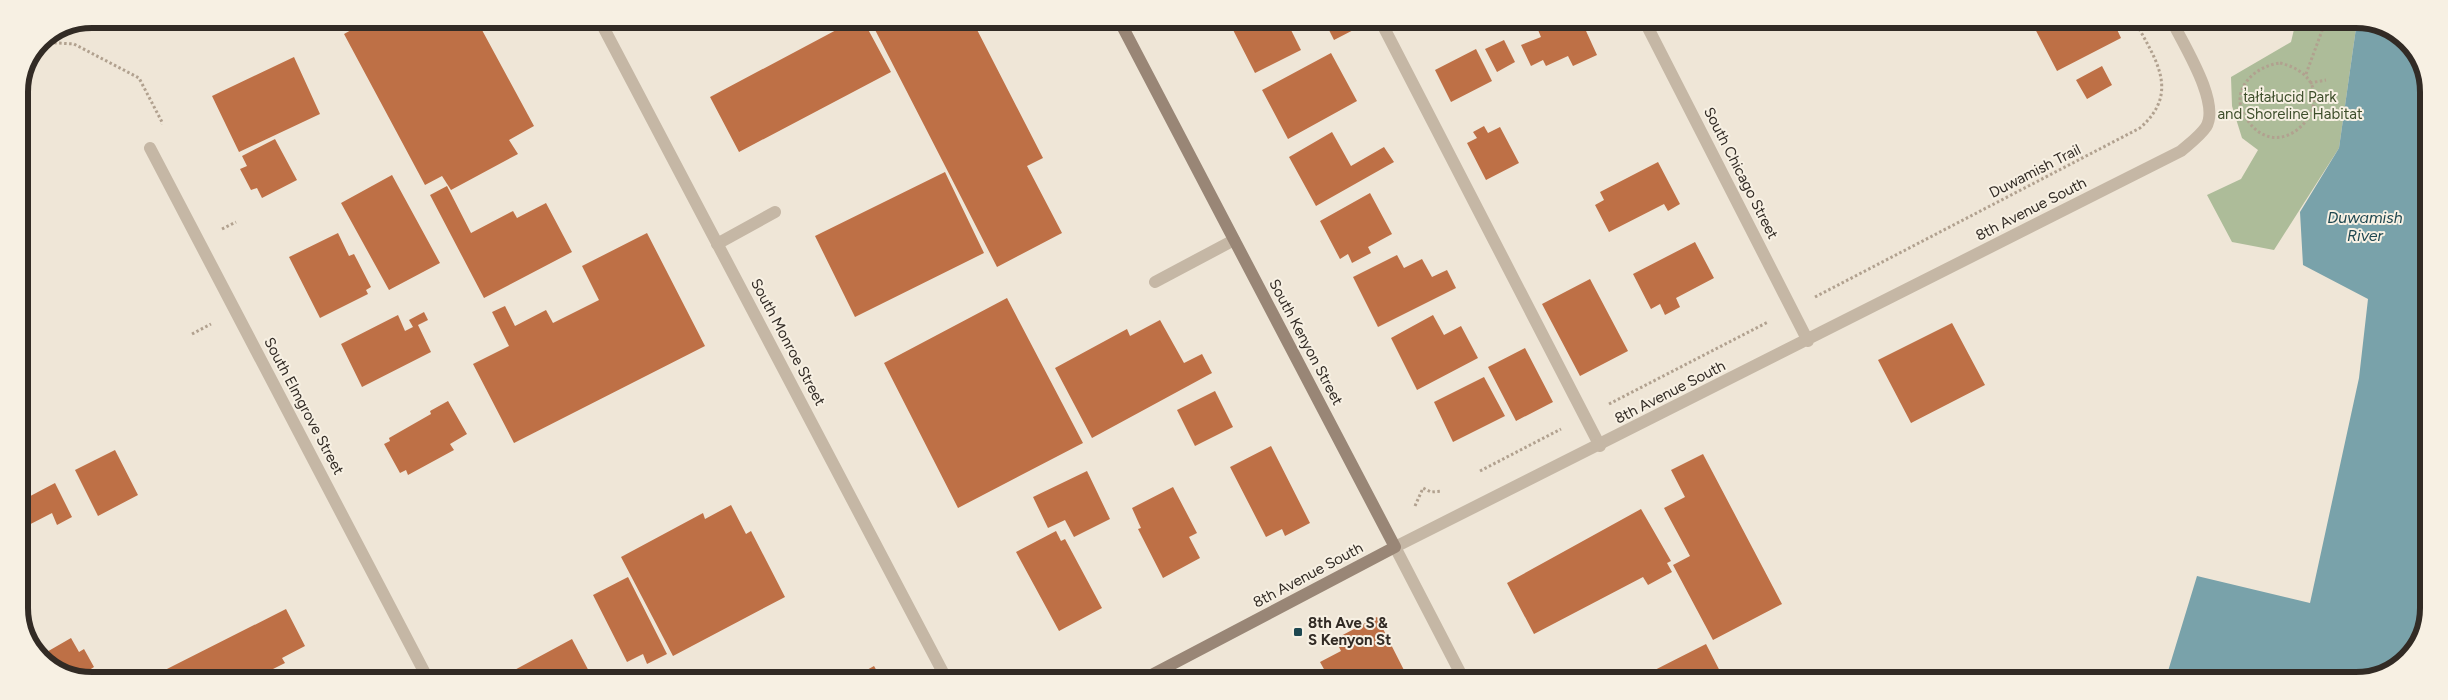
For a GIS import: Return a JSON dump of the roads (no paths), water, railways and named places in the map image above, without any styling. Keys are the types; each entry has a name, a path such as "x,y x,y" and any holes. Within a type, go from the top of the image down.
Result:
{"street":[{"name":"South Monroe Street","path":"603,27 943,672"},
{"name":"South Kenyon Street","path":"1122,27 1460,672"},
{"path":"1384,27 1600,446"},
{"name":"South Chicago Street","path":"1648,27 1808,340"},
{"name":"8th Avenue South","path":"1157,672 1396,547 1600,446 2181,151 2207,126 2210,104 2202,80 2175,27"},
{"name":"South Elmgrove Street","path":"150,148 424,672"},
{"path":"717,244 775,212"},
{"path":"1155,282 1234,240"}],"water":[{"name":"Duwamish River","path":"2356,27 2381,32 2402,46 2412,60 2416,67 2420,88 2420,616 2416,633 2402,654 2385,666 2369,671 2168,672 2197,576 2310,603 2359,378 2368,299 2303,265 2300,212 2339,148"}],"place":[{"name":"8th Ave S & S Kenyon St","path":"1298,632"}],"park label":[{"name":"t̓ałt̓ałucid Park and Shoreline Habitat","path":"2290,106"}]}
